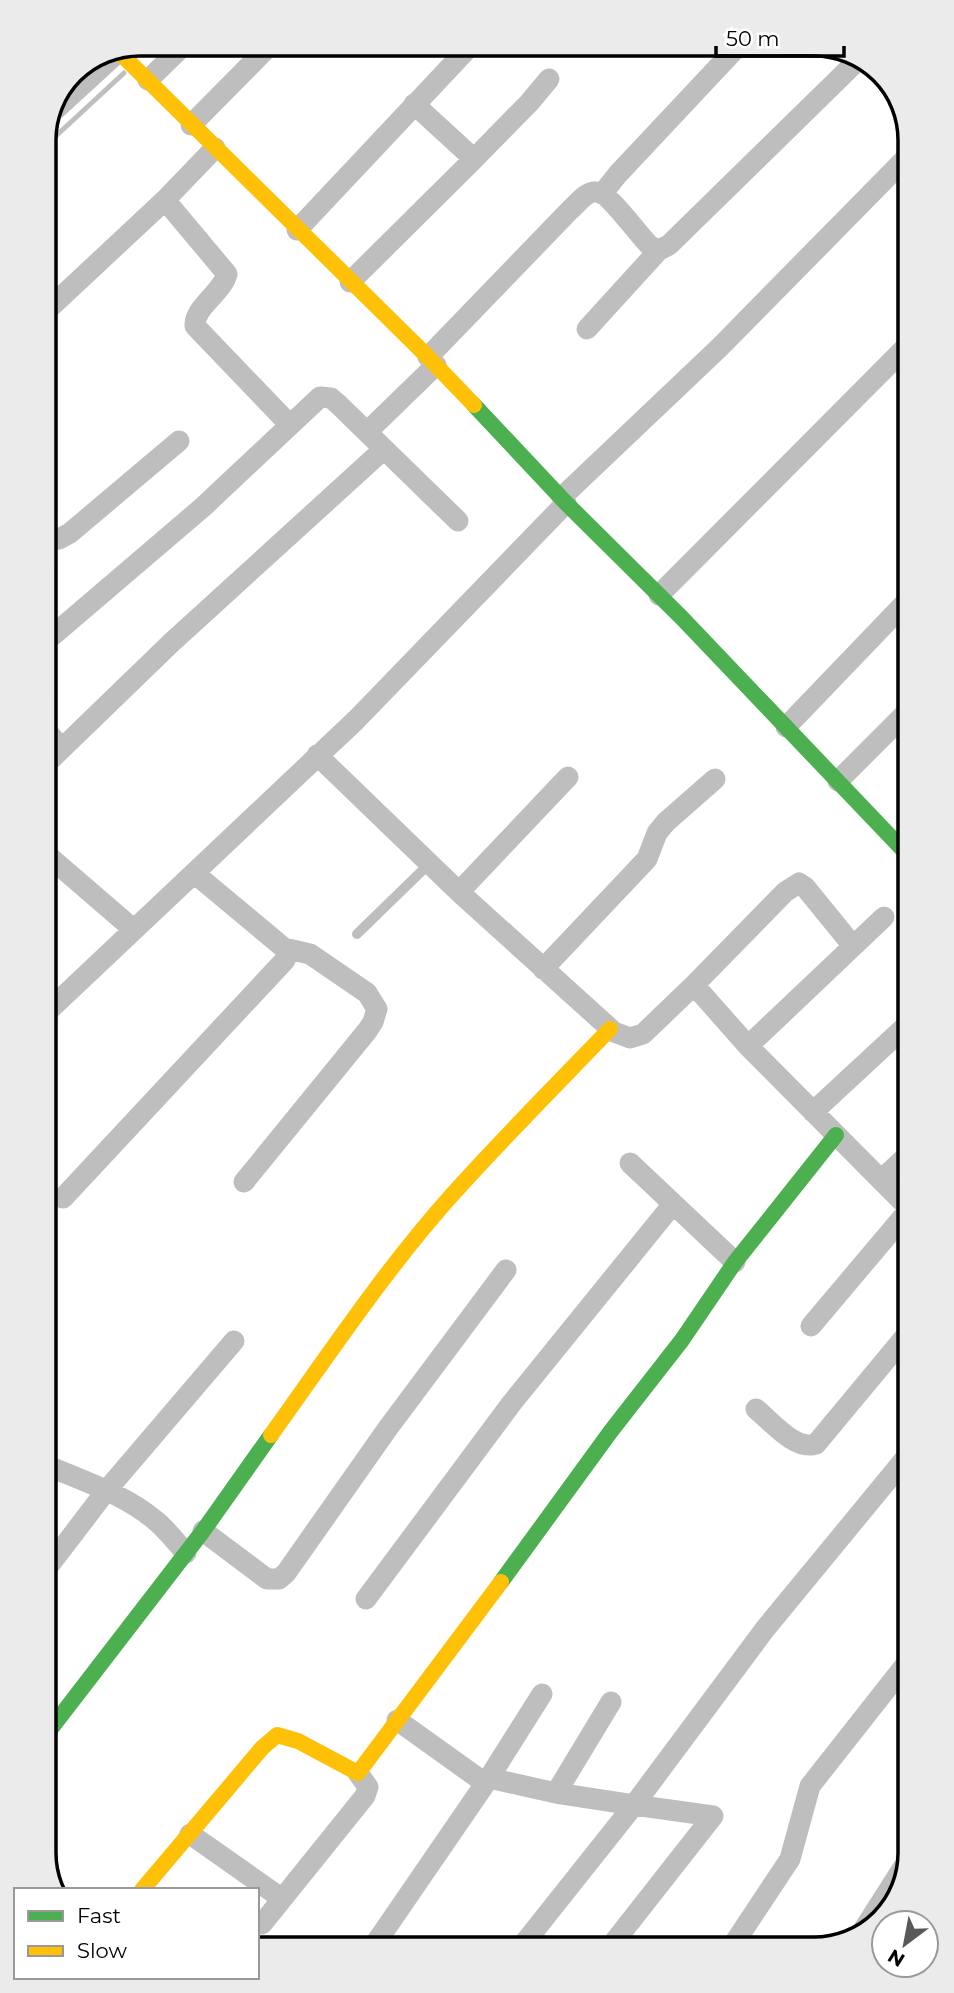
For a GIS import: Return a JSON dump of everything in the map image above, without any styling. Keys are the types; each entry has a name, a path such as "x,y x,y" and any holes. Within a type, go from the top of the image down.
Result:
{"street":[{"path":"148,80 173,56"},
{"path":"191,125 259,56"},
{"path":"297,230 460,56"},
{"path":"603,194 618,174 729,56"},
{"path":"124,58 432,361 564,500 898,839"},
{"path":"67,98 108,62"},
{"path":"587,329 659,250 669,245 852,65"},
{"path":"350,282 529,103 549,79"},
{"path":"414,104 474,159"},
{"path":"56,302 165,200 215,148"},
{"path":"56,1004 356,720 564,500 898,166"},
{"path":"367,432 570,210 587,195 598,191 603,194 643,240 659,250"},
{"path":"165,200 226,274 223,285 197,317 195,326 290,425"},
{"path":"659,595 898,355"},
{"path":"56,633 203,507 313,401 325,396 338,404 458,521"},
{"path":"56,539 70,533 179,441"},
{"path":"56,754 171,643 384,449"},
{"path":"786,727 898,610"},
{"path":"838,781 898,721"},
{"path":"56,742 62,748"},
{"path":"317,755 459,892 610,1029 623,1037 636,1038 643,1034 785,892 799,883 853,946"},
{"path":"459,892 569,778"},
{"path":"543,969 647,859 657,833 666,822 715,779"},
{"path":"56,863 133,929"},
{"path":"194,873 284,948 310,954 367,993 377,1009 367,1031 244,1182"},
{"path":"748,1046 884,917"},
{"path":"63,1198 282,965 287,956 284,948"},
{"path":"694,985 748,1046 898,1198"},
{"path":"56,1721 195,1541 398,1260 451,1196 610,1029"},
{"path":"813,1112 898,1033"},
{"path":"358,1773 611,1431 682,1340 735,1262 836,1135"},
{"path":"630,1163 735,1262"},
{"path":"881,1180 898,1164"},
{"path":"366,1598 512,1404 673,1204"},
{"path":"811,1326 898,1221"},
{"path":"56,1469 106,1491 267,1579 279,1580 506,1270"},
{"path":"56,1557 106,1491 234,1341"},
{"path":"756,1409 796,1441 806,1446 816,1444 898,1345"},
{"path":"529,1937 634,1805 765,1629 898,1467"},
{"path":"738,1937 790,1859 810,1786 898,1674"},
{"path":"380,1937 487,1781 542,1694"},
{"path":"556,1793 611,1702"},
{"path":"397,1720 487,1781 713,1816 618,1937"},
{"path":"144,1888 262,1748 277,1735 293,1740 343,1769 358,1773 368,1787 365,1796 262,1924"},
{"path":"190,1834 281,1898"},
{"path":"879,1905 889,1889"}],"lane":[{"path":"357,934 429,864"}],"waterway":[{"path":"56,136 124,73"}],"traffic: fast":[{"path":"474,405 898,845"},
{"path":"501,1582 611,1431 682,1340 735,1262 836,1135"},
{"path":"56,1722 203,1531 271,1435"}],"traffic: slow":[{"path":"125,58 474,405"},
{"path":"271,1435 358,1313 427,1224 610,1029"},
{"path":"144,1888 262,1748 277,1735 298,1741 358,1773 501,1582"}]}
